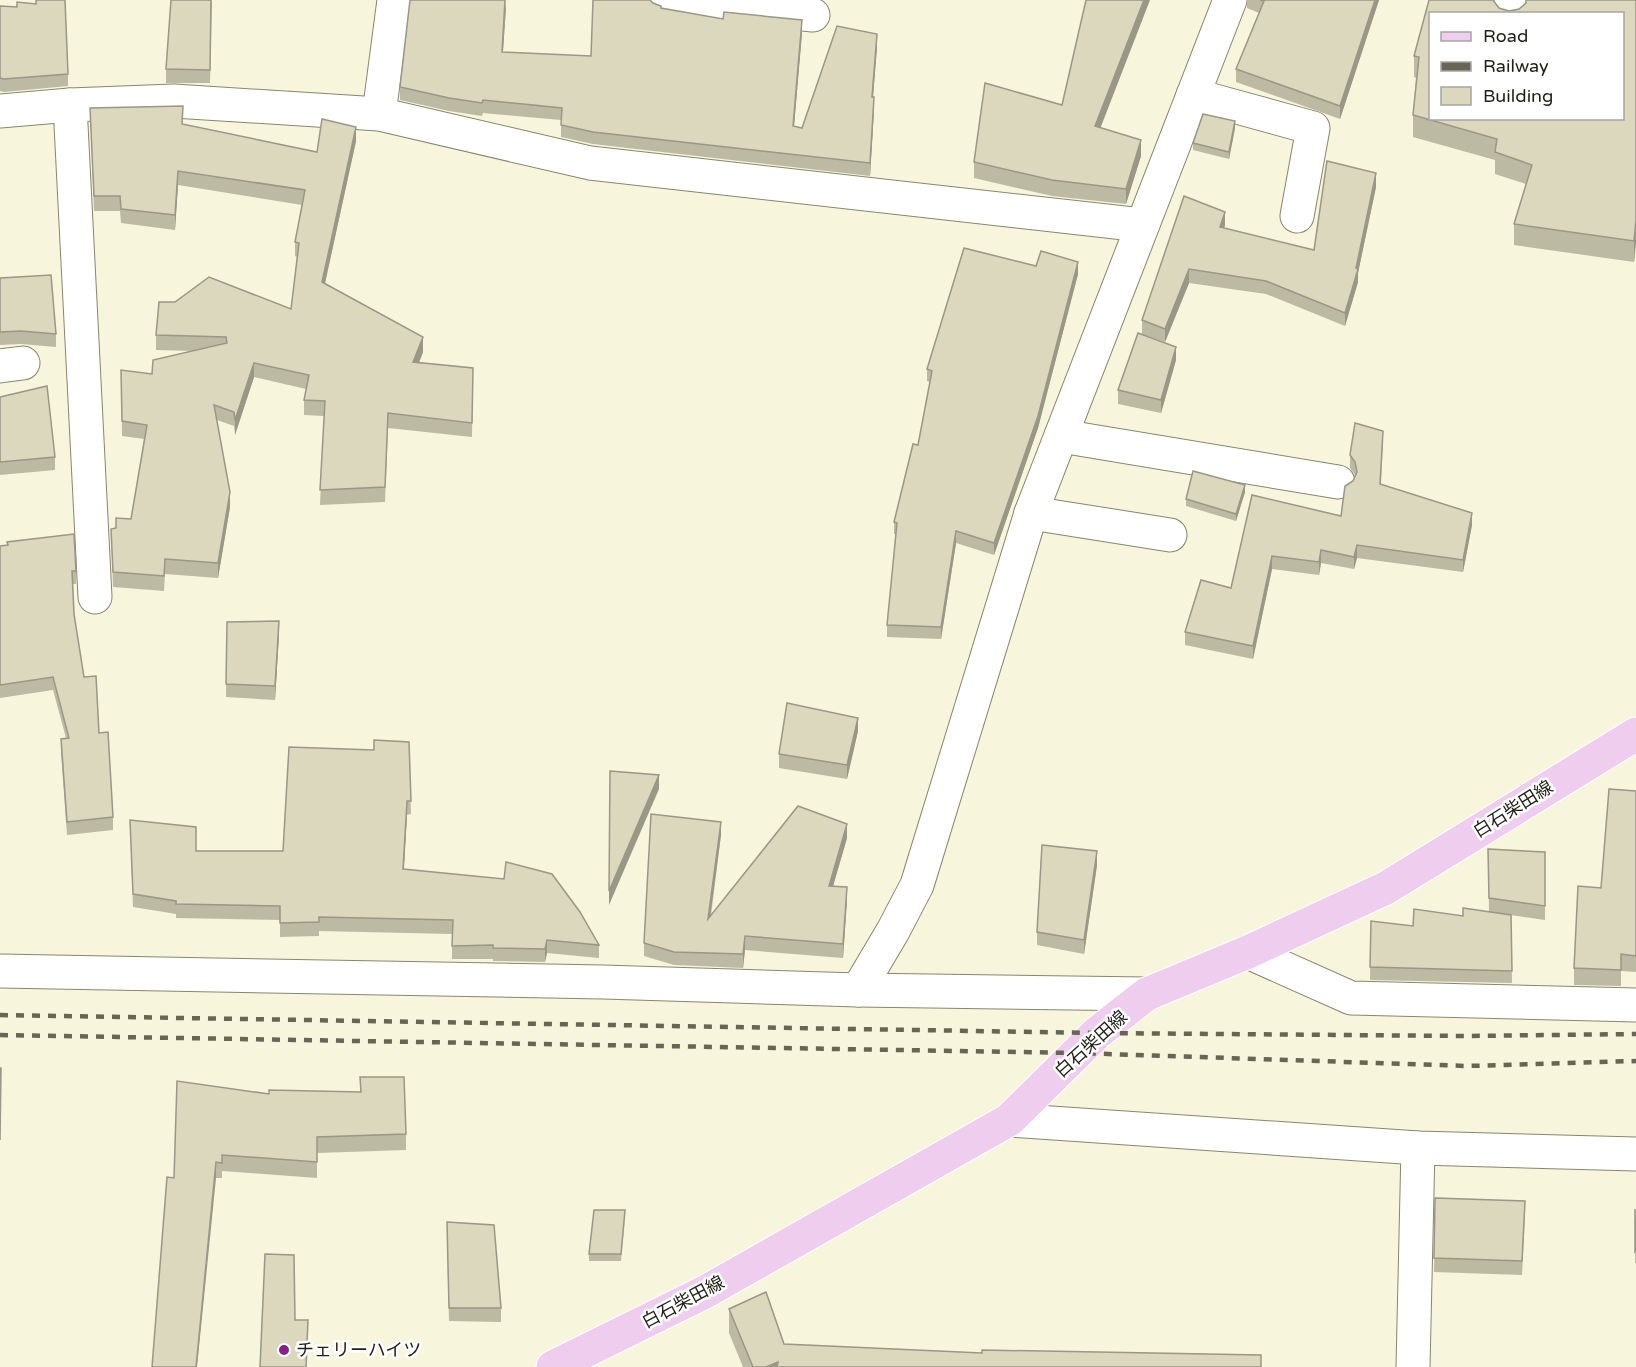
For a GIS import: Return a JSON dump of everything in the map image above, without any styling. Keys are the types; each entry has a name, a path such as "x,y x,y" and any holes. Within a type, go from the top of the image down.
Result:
{"main road":[{"name":"白石柴田線","path":"554,1367 705,1292 1009,1120 1097,1033 1147,994 1248,952 1386,888 1636,734"}],"street":[{"path":"379,114 394,0"},
{"path":"663,0 813,15"},
{"path":"858,990 917,885 1031,513 1230,0"},
{"path":"1193,95 1313,128 1297,216"},
{"path":"0,111 70,105 174,101 379,114 590,164 1142,225"},
{"path":"70,105 95,597"},
{"path":"1061,436 1338,482"},
{"path":"1031,513 1170,535"},
{"path":"1248,952 1351,998 1636,1005"},
{"path":"0,970 603,981 858,990 1147,994"},
{"path":"1009,1120 1418,1148 1636,1154"},
{"path":"1413,1367 1418,1148"}],"building":[{"path":"36,0 65,0 68,74 0,78 0,6 17,7 17,2 36,4"},
{"path":"171,0 211,0 210,70 166,69"},
{"path":"410,0 505,0 502,52 591,56 593,0 650,0 661,8 723,19 724,12 802,20 793,126 802,128 837,26 877,34 870,163 593,132 561,125 562,108 483,100 482,103 400,87"},
{"path":"1086,0 1144,0 1095,126 1141,140 1126,189 1052,180 974,162 985,83 1062,105"},
{"path":"1260,0 1375,0 1340,106 1236,69 1264,1"},
{"path":"1429,0 1493,0 1499,8 1509,11 1519,9 1526,3 1526,0 1636,0 1636,220 1634,241 1514,224 1532,165 1495,152 1497,139 1430,120 1624,120 1624,12 1429,12 1429,120 1413,115 1419,57 1414,56"},
{"path":"183,106 182,124 317,152 322,119 356,127 322,282 423,337 413,362 473,368 472,423 388,413 385,487 320,490 325,401 304,400 309,375 254,363 235,420 234,412 214,405 230,492 218,563 165,559 164,576 113,572 111,529 116,528 116,518 131,519 147,425 122,421 121,370 152,374 153,360 227,343 226,337 156,335 159,302 175,302 209,277 291,309 299,243 295,242 305,190 178,171 175,215 121,209 120,196 94,196 90,108"},
{"path":"1203,114 1235,121 1229,152 1193,143"},
{"path":"1327,161 1376,173 1356,268 1358,269 1345,313 1266,281 1189,269 1165,329 1142,320 1184,196 1225,212 1220,227 1314,250"},
{"path":"964,248 1036,266 1041,251 1078,262 1038,416 994,543 956,531 941,627 887,625 897,523 894,522 913,444 918,445 932,371 927,369"},
{"path":"51,275 56,334 0,332 0,278"},
{"path":"1138,333 1176,347 1161,400 1118,390"},
{"path":"47,386 55,457 0,462 0,397"},
{"path":"1355,423 1383,431 1380,484 1472,513 1463,560 1357,545 1354,557 1321,550 1319,562 1272,556 1253,646 1185,632 1201,580 1231,588 1252,495 1341,516 1345,486 1353,481 1357,472 1355,462 1350,455"},
{"path":"1193,471 1245,485 1236,514 1186,499"},
{"path":"74,534 76,571 72,571 74,614 84,677 96,676 99,733 108,732 113,817 67,822 61,739 69,738 53,677 0,685 0,546 8,545 7,542"},
{"path":"279,621 275,686 226,684 227,622"},
{"path":"787,703 858,718 847,765 779,754"},
{"path":"374,740 409,742 411,801 407,801 403,869 504,879 506,862 552,874 580,912 599,945 547,940 545,949 493,948 493,945 452,946 453,920 319,917 319,922 280,923 280,906 176,904 176,901 133,894 130,820 196,827 196,851 283,851 289,747 374,750"},
{"path":"610,771 659,775 609,891"},
{"path":"1609,789 1636,791 1636,956 1621,954 1621,970 1574,968 1578,886 1601,888"},
{"path":"798,806 847,824 829,886 847,887 843,944 745,936 743,954 674,952 644,943 651,814 721,822 708,919"},
{"path":"1042,845 1097,851 1084,940 1037,932"},
{"path":"1488,849 1545,852 1545,906 1489,898"},
{"path":"1463,908 1511,915 1512,971 1370,967 1371,921 1413,926 1414,909 1463,916"},
{"path":"0,1068 1,1068 0,1140"},
{"path":"360,1077 404,1077 406,1134 317,1137 317,1162 222,1155 222,1163 216,1162 196,1367 152,1367 167,1177 174,1178 177,1081 269,1094 269,1090 361,1092"},
{"path":"1435,1198 1525,1201 1522,1261 1434,1258"},
{"path":"594,1210 625,1210 621,1254 589,1254"},
{"path":"447,1222 494,1225 501,1308 449,1308"},
{"path":"265,1254 294,1255 295,1320 308,1320 306,1367 260,1367"},
{"path":"766,1292 784,1344 982,1353 982,1350 1261,1355 1261,1367 777,1367 778,1362 766,1367 753,1367 729,1309"}],"railway":[{"path":"0,1015 1097,1033 1467,1036 1636,1034"},
{"path":"0,1035 1078,1053 1467,1066 1636,1061"}],"place":[{"name":"チェリーハイツ","path":"284,1350"}]}
